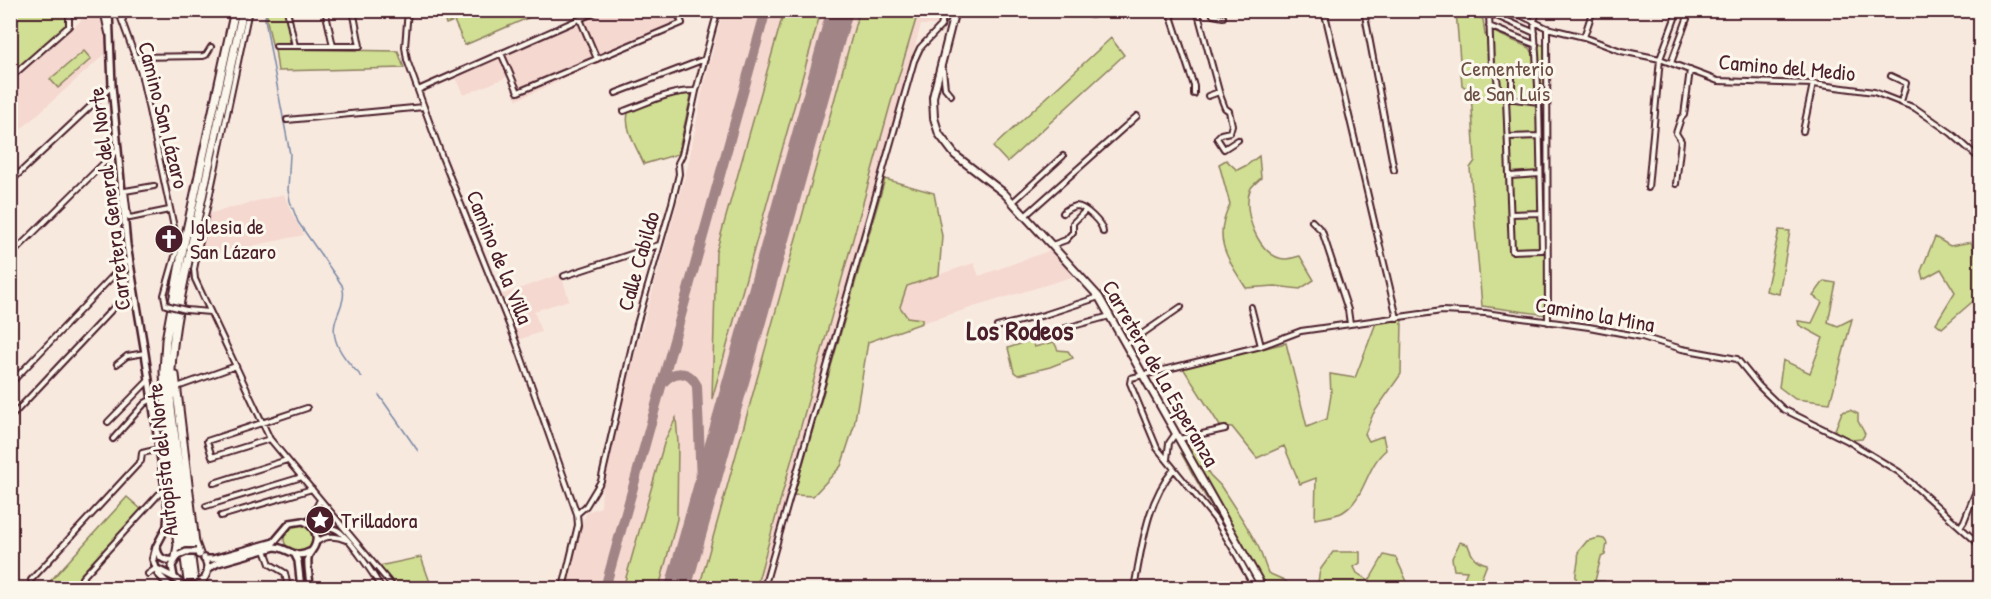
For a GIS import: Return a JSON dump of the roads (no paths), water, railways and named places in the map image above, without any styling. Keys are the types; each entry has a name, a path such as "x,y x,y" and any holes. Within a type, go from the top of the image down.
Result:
{"highway":[{"name":"Autopista del Norte","path":"182,585 164,371 171,313 185,242 236,10"},
{"name":"Autopista del Norte","path":"199,586 170,393 172,343 243,10"},
{"path":"181,294 183,306 177,339 175,382 195,543 200,555"},
{"path":"171,313 166,321 161,393 178,545 177,557"}],"main road":[{"name":"Carretera General del Norte","path":"109,10 117,150 127,219 129,260 146,353 148,384 169,518 165,532 156,547 153,559 156,569"},
{"name":"Carretera de La Esperanza","path":"955,10 940,68 933,108 935,125 939,134 955,155 998,188 1012,202 1099,297 1263,588"},
{"path":"156,547 160,558 164,560 186,552 213,559 274,542 286,526 294,521 310,525 315,531 316,542 309,552 308,559 310,588"},
{"path":"282,534 285,549"},
{"path":"207,569 218,563 275,547 285,549 295,555 309,552"},
{"path":"156,569 182,585 199,586 205,578 207,569 200,555"},
{"path":"295,555 298,561 301,588"},
{"path":"177,557 172,570 182,585"},
{"path":"156,569 172,588"}],"street":[{"path":"10,78 69,26 69,10"},
{"path":"103,10 109,37"},
{"name":"Camino San Lázaro","path":"120,10 141,74 178,246 164,302 166,305 186,310 210,312"},
{"path":"249,10 194,269 195,279 270,439 394,588"},
{"path":"287,10 295,46"},
{"path":"325,10 333,46"},
{"path":"276,46 360,46 353,10"},
{"name":"Camino de la Villa","path":"408,10 406,53 418,90 459,201 516,342 577,514"},
{"path":"418,90 600,10"},
{"path":"501,53 518,92 682,23 676,10"},
{"name":"Calle Cabildo","path":"577,514 586,506 601,481 637,324 672,203 679,174 678,163 682,155 718,10"},
{"path":"764,588 914,61 920,48 941,26 945,10"},
{"path":"1073,10 1091,15 1115,10"},
{"path":"1169,10 1194,86 1194,94"},
{"path":"1197,10 1219,92 1229,112 1232,128 1230,132 1217,136 1217,138 1224,149 1238,140"},
{"path":"1212,10 1213,15 1223,16"},
{"path":"1324,10 1397,318"},
{"path":"1364,10 1394,170"},
{"path":"1483,10 1535,33"},
{"name":"Camino del Medio","path":"1510,10 1546,28 1584,37 1621,51 1660,59 1718,81 1813,84 1874,92 1915,108 1951,133 1980,159"},
{"path":"1506,98 1512,251 1542,250 1539,102 1534,21 1538,10"},
{"path":"1584,37 1593,10"},
{"path":"1648,188 1660,59 1677,10"},
{"path":"1489,13 1492,69 1537,69"},
{"path":"580,19 597,59"},
{"path":"1671,63 1687,19"},
{"path":"1488,26 1536,45"},
{"path":"1546,28 1548,322"},
{"path":"135,57 206,56 211,47"},
{"path":"616,93 705,58"},
{"path":"940,68 944,70 945,88 951,95"},
{"path":"1496,70 1497,91 1500,96 1539,102"},
{"path":"1506,98 1512,93 1512,70"},
{"path":"1676,184 1681,141 1676,133 1684,115 1689,70"},
{"path":"1891,76 1906,83 1901,102"},
{"path":"1803,132 1813,84"},
{"path":"10,183 112,86"},
{"path":"624,111 663,97 682,92 696,92"},
{"path":"1208,96 1219,92"},
{"path":"287,120 424,107"},
{"path":"1025,216 1137,116"},
{"path":"1508,137 1539,136"},
{"path":"10,256 117,150"},
{"path":"1012,202 1063,156"},
{"path":"1509,176 1540,174"},
{"path":"123,191 154,186"},
{"path":"1062,213 1076,206 1085,210 1102,225 1103,232"},
{"path":"127,219 169,210"},
{"path":"1052,245 1068,238 1073,232 1073,223 1085,210"},
{"path":"1511,214 1541,213"},
{"path":"1311,221 1322,231 1348,310 1350,324"},
{"path":"564,276 659,245"},
{"path":"10,384 129,260"},
{"path":"10,418 134,286"},
{"path":"997,327 1099,297"},
{"path":"1251,307 1261,346"},
{"path":"1126,345 1181,308"},
{"name":"Camino la Mina","path":"1143,375 1261,346 1301,331 1453,311 1548,322 1642,337 1681,349 1737,359 1759,386 1783,409 1878,458 1899,472 1980,545"},
{"path":"1040,335 1110,316"},
{"path":"117,364 127,356 146,353"},
{"path":"180,386 236,366"},
{"path":"1143,375 1131,378 1130,383 1157,448 1215,519 1255,588"},
{"path":"108,422 148,384"},
{"path":"112,439 145,403 152,399"},
{"path":"270,439 212,457 207,441 307,408"},
{"path":"1167,460 1168,443 1178,436 1225,429"},
{"path":"32,580 141,461 142,453 159,449"},
{"path":"214,483 287,460"},
{"path":"1134,588 1152,505 1174,469"},
{"path":"206,506 303,477"},
{"path":"1959,526 1964,521 1980,481"},
{"path":"221,516 312,489"},
{"path":"82,578 159,494 166,492"},
{"path":"320,500 310,525 334,529 344,536 381,588"},
{"path":"563,588 578,525 577,514"},
{"path":"316,542 324,537 334,536 347,541"},
{"path":"265,550 270,564 285,573 288,588"},
{"path":"148,574 156,569"}],"waterway":[{"path":"266,10 265,19 290,154 288,190 290,201 298,222 342,285 342,304 335,323 335,338 341,353 362,377"},
{"path":"379,395 418,451"}],"place":[{"name":"Iglesia de San Lázaro","path":"169,239"},
{"name":"Trilladora","path":"320,520"}],"district":[{"name":"Los Rodeos","path":"1020,330"}],"park label":[{"name":"Cementerio de San Luís","path":"1507,80"}]}
